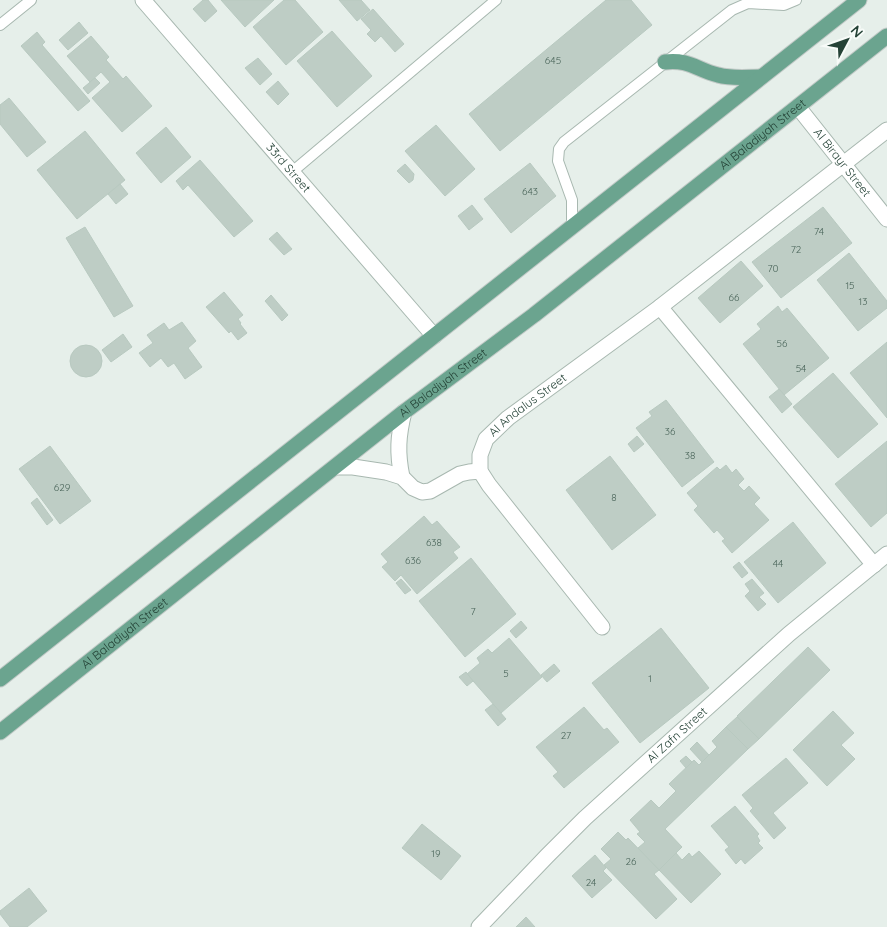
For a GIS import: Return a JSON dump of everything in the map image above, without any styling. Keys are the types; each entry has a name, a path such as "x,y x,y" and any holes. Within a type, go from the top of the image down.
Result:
{"main road":[{"path":"0,679 859,0"},
{"name":"Al Baladiyah Street","path":"0,732 404,412 534,315 887,36"},
{"path":"665,62 681,62 721,76 761,77"}],"street":[{"name":"33rd Street","path":"143,0 434,336"},
{"name":"Al Birayr Street","path":"798,107 887,219"},
{"name":"Al Andalus Street","path":"480,471 480,455 486,439 508,418 660,307 887,130"},
{"path":"660,307 874,565"},
{"path":"402,477 398,445 404,412"},
{"path":"337,466 370,469 402,477 413,488 422,492 430,491 460,474 480,471 488,485 602,627"},
{"name":"Al Zafn Street","path":"479,927 585,818 789,634 887,554"}],"lane":[{"path":"0,25 31,0"},
{"path":"292,172 496,0"},
{"path":"572,226 572,200 558,161 559,149 564,142 732,10 747,2 784,5 796,0"}],"building":[{"path":"203,0 208,0 217,11 205,22 193,9"},
{"path":"221,0 274,0 245,27"},
{"path":"284,0 295,0 323,32 286,65 253,27"},
{"path":"339,0 361,0 370,10 357,21"},
{"path":"606,0 631,0 652,25 500,151 469,114"},
{"path":"373,9 404,44 395,52 381,36 375,42 367,34 371,30 361,19"},
{"path":"79,22 88,33 68,50 59,40"},
{"path":"332,31 372,76 337,107 297,61"},
{"path":"37,32 45,42 42,45 90,101 78,111 21,46"},
{"path":"91,36 109,57 106,60 123,79 126,76 152,106 122,132 92,98 110,82 101,72 90,82 67,56"},
{"path":"258,58 272,74 260,85 245,68"},
{"path":"95,78 100,83 88,94 83,88"},
{"path":"278,81 289,94 278,105 266,92"},
{"path":"9,98 46,142 27,157 0,124 0,105"},
{"path":"436,125 475,169 445,196 405,151"},
{"path":"166,127 191,157 161,183 136,153"},
{"path":"85,131 125,180 77,219 37,170"},
{"path":"200,160 253,221 234,237 188,185 183,190 176,181"},
{"path":"530,163 556,196 511,233 484,199"},
{"path":"405,164 414,174 413,180 409,183 397,171"},
{"path":"120,184 128,194 116,204 108,194"},
{"path":"472,205 483,219 469,230 458,216"},
{"path":"823,207 852,243 781,298 752,262"},
{"path":"85,227 133,306 114,317 66,238"},
{"path":"277,232 292,249 284,255 269,239"},
{"path":"849,253 887,301 887,308 858,331 817,280"},
{"path":"741,261 763,286 720,323 698,298"},
{"path":"224,292 243,315 238,319 247,333 238,340 231,331 229,333 206,307"},
{"path":"271,295 288,315 282,321 265,301"},
{"path":"778,306 782,312 787,308 829,358 784,395 743,344 761,329 757,324"},
{"path":"182,322 196,341 188,348 202,367 185,379 174,363 168,367 161,358 150,367 139,353 153,343 147,335 164,323 169,330"},
{"path":"123,334 132,347 111,362 102,350"},
{"path":"887,342 887,418 850,373"},
{"path":"86,345 97,350 102,361 97,372 86,377 75,372 70,361 75,350"},
{"path":"833,373 878,424 838,458 793,407"},
{"path":"779,389 792,404 782,413 769,397"},
{"path":"666,400 714,462 682,487 636,428 652,416 649,412"},
{"path":"637,436 644,444 634,452 628,444"},
{"path":"887,441 887,513 871,527 835,484"},
{"path":"50,446 91,501 60,524 19,469"},
{"path":"610,456 656,515 612,550 566,490"},
{"path":"726,465 732,473 736,469 744,479 738,485 744,491 749,486 760,498 754,504 769,520 732,553 722,541 725,539 717,530 714,533 694,510 698,506 687,493 717,467 720,470"},
{"path":"37,498 53,520 47,525 31,503"},
{"path":"424,516 432,525 437,521 460,547 453,552 458,558 417,594 401,575 395,581 382,567 388,562 381,554"},
{"path":"793,522 826,563 778,603 744,562"},
{"path":"471,558 516,614 465,657 419,601"},
{"path":"739,562 748,573 742,578 733,567"},
{"path":"401,579 411,590 405,594 396,583"},
{"path":"752,579 764,593 759,597 766,604 758,611 745,596 750,591 745,584"},
{"path":"521,621 527,628 516,638 510,631"},
{"path":"661,628 709,688 640,743 592,683"},
{"path":"509,638 542,677 501,713 467,674 480,663 477,658 488,649 492,653"},
{"path":"808,647 830,670 759,739 737,716"},
{"path":"554,664 560,671 547,682 541,675"},
{"path":"466,672 473,681 467,686 459,677"},
{"path":"493,704 506,719 498,726 485,710"},
{"path":"584,707 604,730 607,728 619,742 564,788 553,776 558,772 536,747"},
{"path":"833,711 854,733 841,745 855,759 827,786 793,750"},
{"path":"737,717 759,739 748,749 726,727"},
{"path":"726,727 748,749 665,829 682,847 659,870 638,848 645,842 637,834 640,832 630,820 651,800 659,808 676,791 669,784 694,760 699,765 717,747 712,741"},
{"path":"697,742 709,755 702,762 690,749"},
{"path":"686,756 692,762 686,768 680,761"},
{"path":"786,758 808,783 773,813 786,828 774,839 750,811 753,808 742,795"},
{"path":"735,806 759,834 757,836 760,841 758,843 763,848 745,864 741,859 736,864 725,850 729,847 711,826"},
{"path":"422,824 461,856 441,880 402,848"},
{"path":"618,832 626,840 628,838 659,870 654,874 677,899 656,919 604,865 611,859 601,849"},
{"path":"699,851 721,874 691,903 659,870 676,853 682,860 689,853 692,857"},
{"path":"595,855 606,868 603,871 612,880 592,898 572,876"},
{"path":"29,888 47,911 27,927 10,927 0,914 0,911"},
{"path":"526,917 535,927 516,927"}]}
